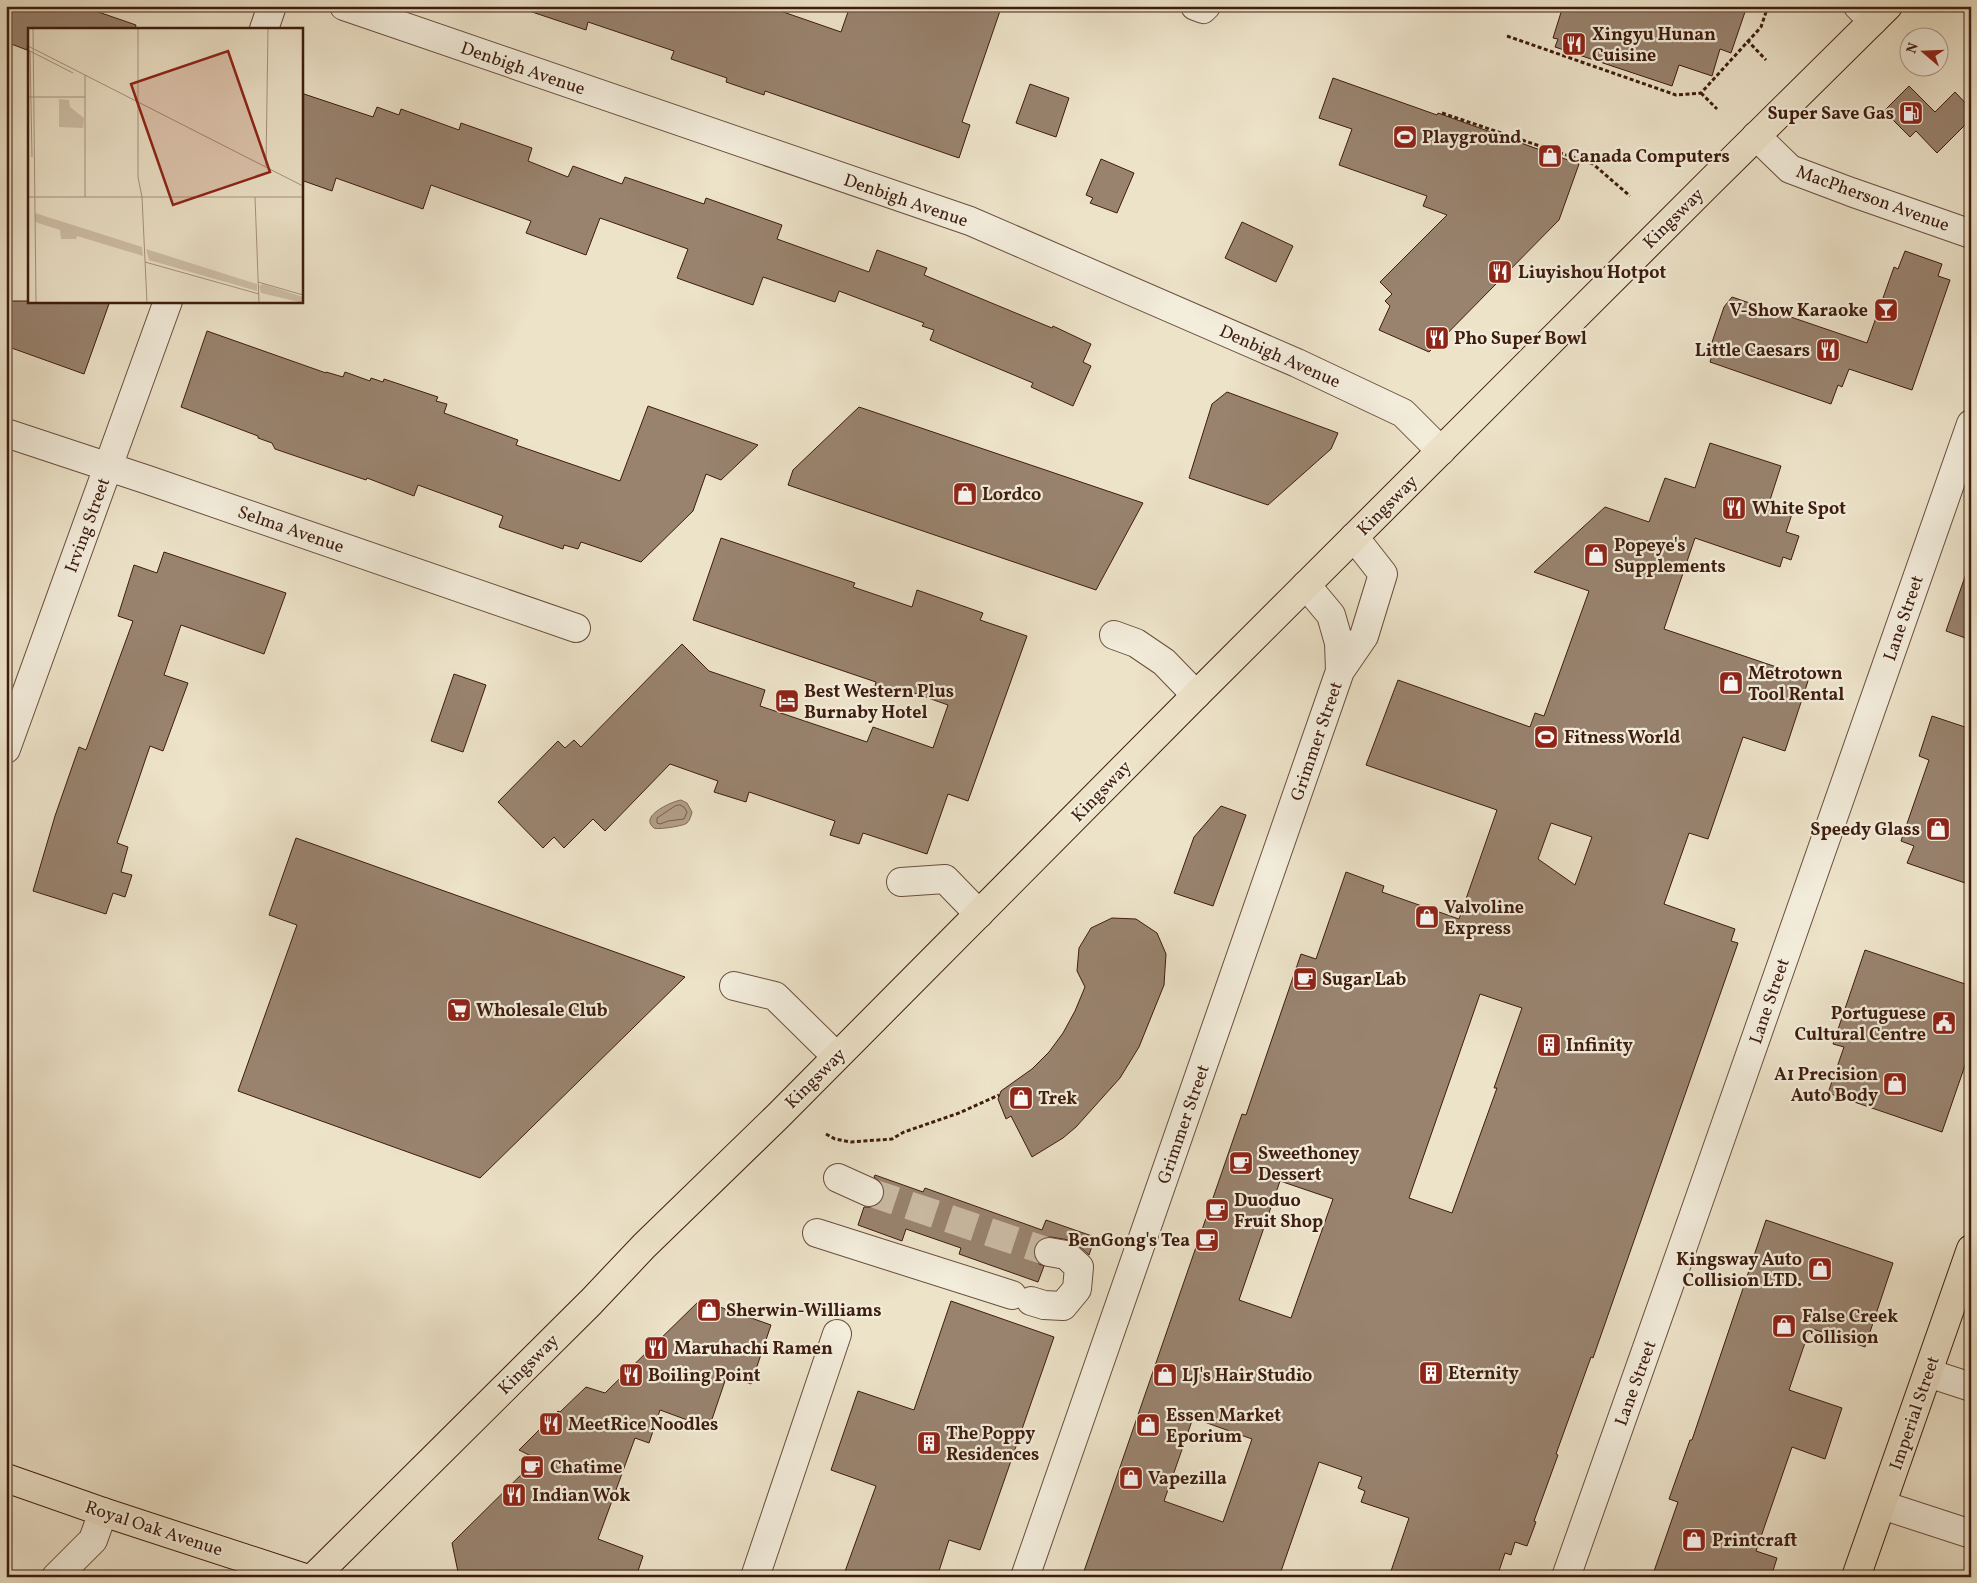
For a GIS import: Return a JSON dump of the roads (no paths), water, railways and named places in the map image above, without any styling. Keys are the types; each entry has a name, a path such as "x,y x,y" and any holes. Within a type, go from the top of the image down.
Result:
{"main road":[{"name":"Kingsway","path":"314,1577 1756,136 1873,11"},
{"name":"Imperial Street","path":"1856,1577 1971,1249"},
{"name":"Royal Oak Avenue","path":"6,1478 302,1577"}],"street":[{"path":"264,28 272,6"},
{"name":"Denbigh Avenue","path":"344,6 970,221 1297,363 1403,413 1441,451"},
{"path":"1195,6 1203,9 1206,6"},
{"name":"MacPherson Avenue","path":"1756,136 1790,169 1971,234"},
{"name":"Irving Street","path":"6,750 14,704 109,467 168,302"},
{"name":"Lane Street","path":"1566,1577 1684,1246 1971,424"},
{"name":"Selma Avenue","path":"6,433 576,628"},
{"name":"Grimmer Street","path":"1025,1577 1340,671 1364,636 1383,574 1354,537"},
{"name":"Grimmer Street","path":"1306,585 1331,615 1338,643 1340,671"},
{"path":"1114,636 1136,644 1164,662 1196,695"},
{"path":"901,882 945,880 978,914"},
{"path":"734,986 775,996 836,1056"},
{"path":"838,1178 870,1192"},
{"path":"816,1233 1044,1306 1063,1306 1077,1289 1079,1267 1066,1256 1049,1252"},
{"path":"755,1577 837,1334"},
{"path":"1928,1373 1971,1387"},
{"path":"1882,1505 1971,1534"},
{"path":"56,1577 93,1540 103,1512"}],"water":[{"path":"681,800 687,803 692,812 687,823 671,827 654,828 650,823 653,814 671,803"}],"tunnel":[{"path":"869,1192 1049,1252"}],"place":[{"name":"Xingyu Hunan Cuisine","path":"1574,44"},
{"name":"Super Save Gas","path":"1911,113"},
{"name":"Playground","path":"1405,137"},
{"name":"Canada Computers","path":"1550,156"},
{"name":"Liuyishou Hotpot","path":"1500,272"},
{"name":"V-Show Karaoke","path":"1886,310"},
{"name":"Pho Super Bowl","path":"1437,338"},
{"name":"Little Caesars","path":"1828,350"},
{"name":"Lordco","path":"965,494"},
{"name":"White Spot","path":"1734,508"},
{"name":"Popeye's Supplements","path":"1596,555"},
{"name":"Metrotown Tool Rental","path":"1731,683"},
{"name":"Best Western Plus Burnaby Hotel","path":"787,701"},
{"name":"Fitness World","path":"1546,737"},
{"name":"Speedy Glass","path":"1938,829"},
{"name":"Valvoline Express","path":"1427,917"},
{"name":"Sugar Lab","path":"1305,979"},
{"name":"Wholesale Club","path":"459,1010"},
{"name":"Portuguese Cultural Centre","path":"1944,1023"},
{"name":"Infinity","path":"1549,1045"},
{"name":"A1 Precision Auto Body","path":"1895,1084"},
{"name":"Trek","path":"1021,1098"},
{"name":"Sweethoney Dessert","path":"1241,1163"},
{"name":"Duoduo Fruit Shop","path":"1217,1210"},
{"name":"BenGong's Tea","path":"1207,1240"},
{"name":"Kingsway Auto Collision LTD.","path":"1820,1269"},
{"name":"Sherwin-Williams","path":"709,1310"},
{"name":"False Creek Collision","path":"1784,1326"},
{"name":"Maruhachi Ramen","path":"656,1348"},
{"name":"Eternity","path":"1431,1373"},
{"name":"Boiling Point","path":"631,1375"},
{"name":"LJ's Hair Studio","path":"1165,1375"},
{"name":"MeetRice Noodles","path":"551,1424"},
{"name":"Essen Market Eporium","path":"1148,1425"},
{"name":"The Poppy Residences","path":"929,1443"},
{"name":"Chatime","path":"532,1467"},
{"name":"Vapezilla","path":"1131,1478"},
{"name":"Indian Wok","path":"514,1495"},
{"name":"Printcraft","path":"1694,1540"}]}
